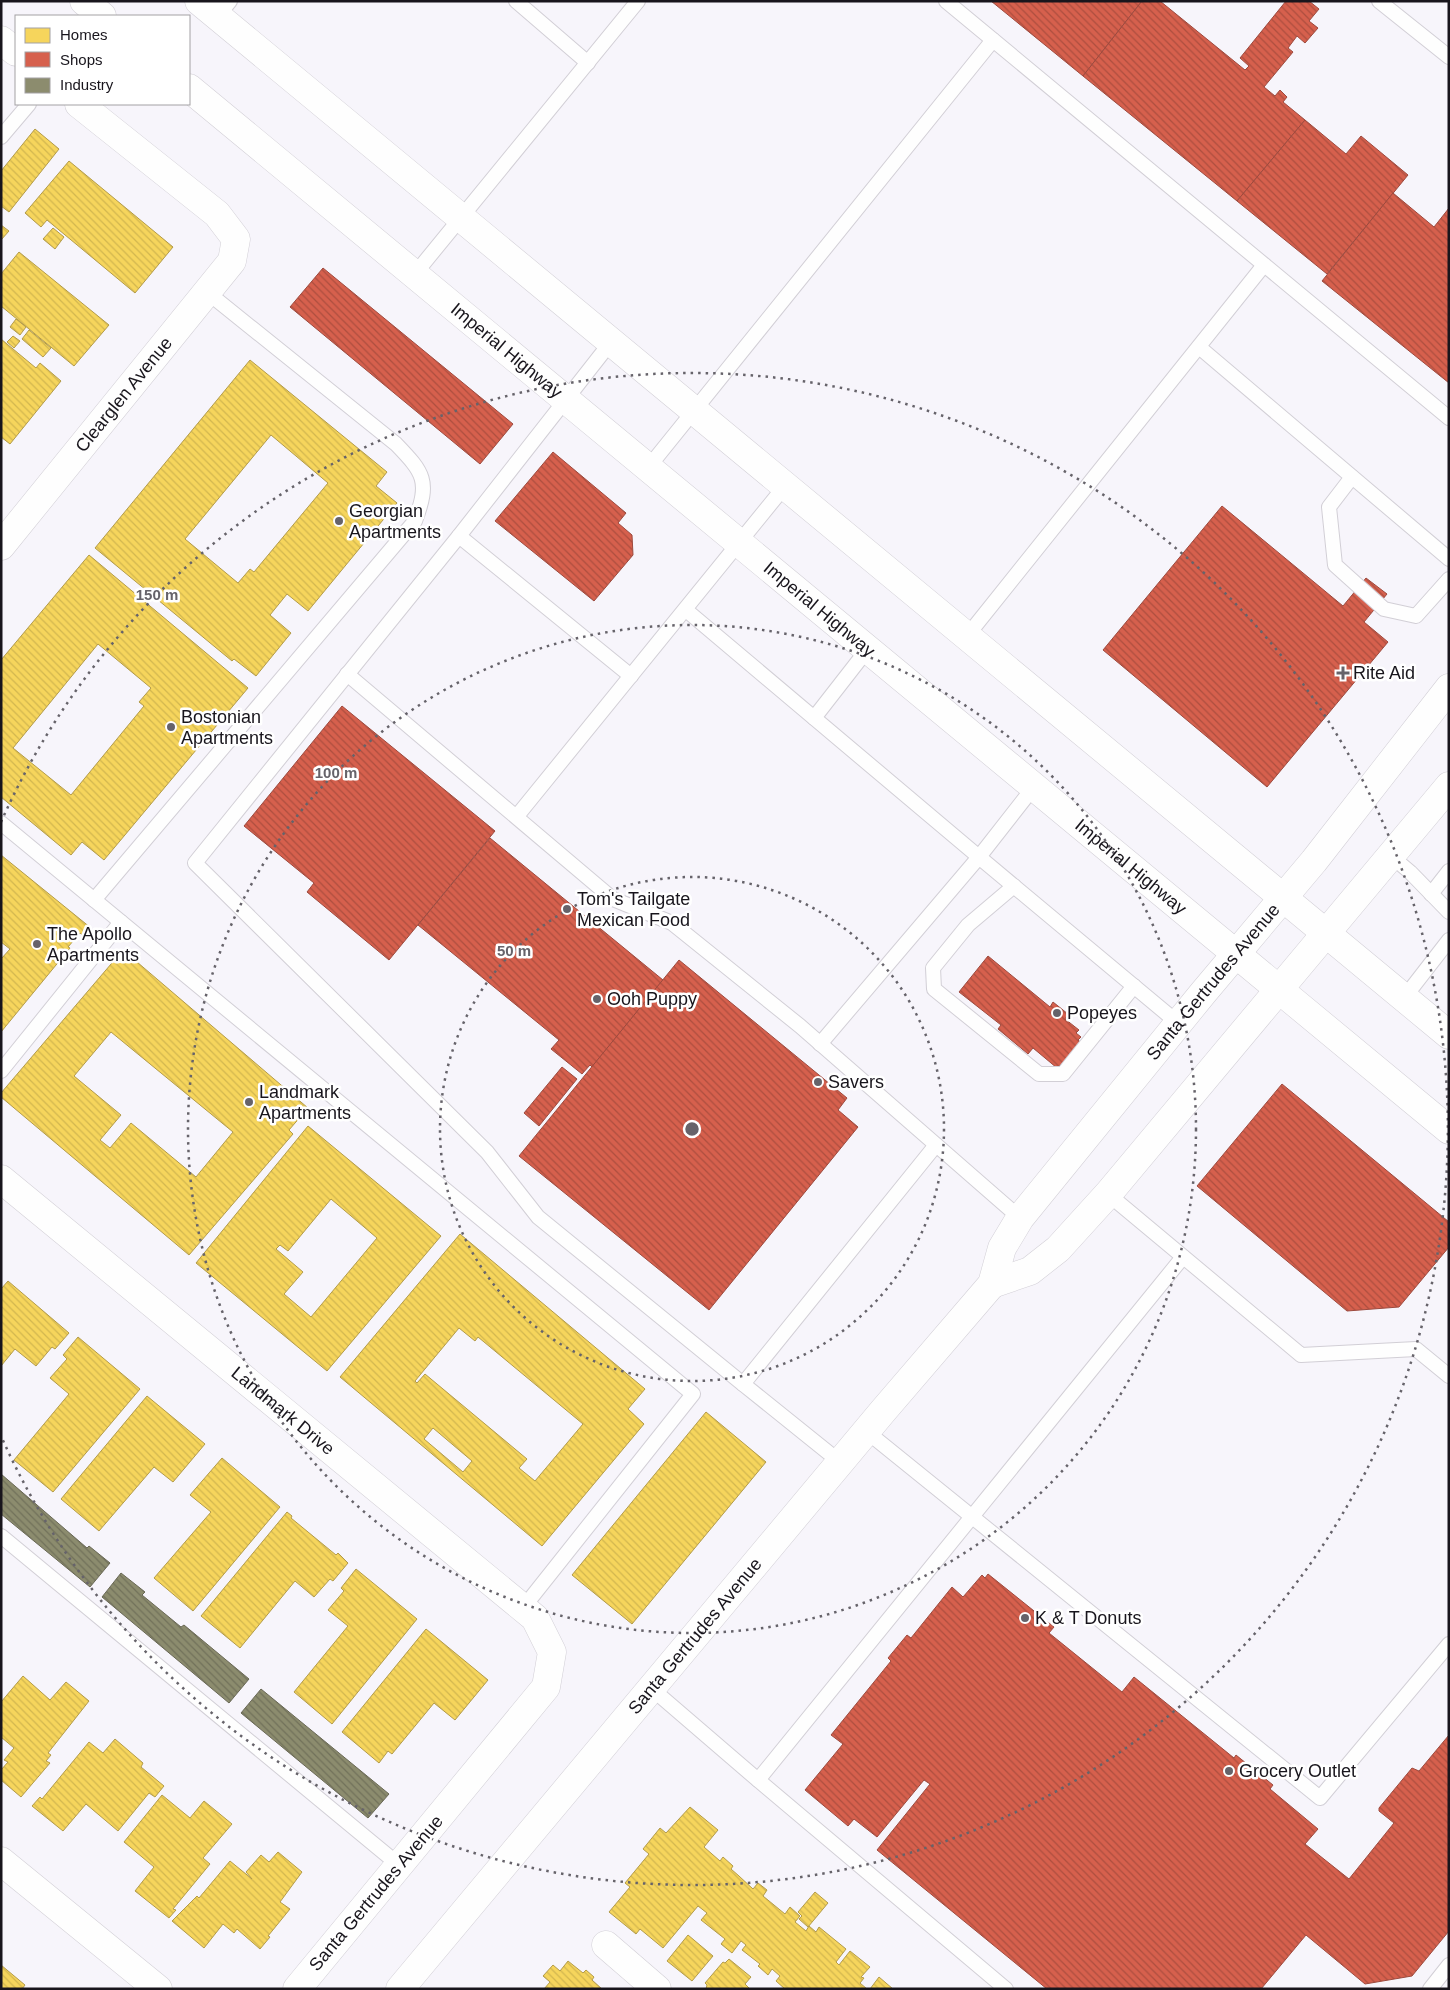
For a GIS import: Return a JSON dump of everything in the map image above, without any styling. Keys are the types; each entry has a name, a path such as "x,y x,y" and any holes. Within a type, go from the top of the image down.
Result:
{"main road":[{"path":"84,1 101,15"},
{"path":"216,6 461,218 1449,1035"},
{"path":"1,40 15,51"},
{"name":"Imperial Highway","path":"190,89 565,401 1449,1130"},
{"name":"Clearglen Avenue","path":"1,546 232,261 236,240 217,214 80,105"},
{"name":"Santa Gertrudes Avenue","path":"400,1989 866,1431 992,1284 1002,1248 1020,1218 1178,1023 1283,898 1449,688"},
{"path":"992,1284 1030,1271 1058,1249 1108,1194 1324,932 1449,786"},
{"name":"Landmark Drive","path":"1,1179 535,1618 552,1652"},
{"name":"Santa Gertrudes Avenue","path":"297,1989 546,1687 552,1652"},
{"path":"1,1861 158,1989"},
{"path":"606,1945 657,1989"}],"lane":[{"path":"516,1 588,63"},
{"path":"414,275 638,1"},
{"path":"946,1 1449,418"},
{"path":"1379,1 1449,57"},
{"path":"648,469 993,40"},
{"path":"1,137 28,105"},
{"path":"967,636 1264,265"},
{"path":"94,900 415,520 424,497 419,468 396,444 207,292"},
{"path":"611,342 459,536 195,863 487,1152 538,1217 840,1462"},
{"path":"1199,347 1449,559"},
{"path":"1352,477 1329,507 1335,565 1384,609 1416,616 1449,579"},
{"path":"517,816 785,486"},
{"path":"459,536 631,676"},
{"path":"686,610 1178,1023"},
{"path":"814,718 867,650"},
{"path":"347,674 613,899 672,923 820,1044 1020,1218"},
{"path":"820,1044 979,857 1033,788"},
{"path":"1,823 693,1394 523,1608"},
{"path":"1391,856 1410,872 1449,912"},
{"path":"1431,894 1449,871"},
{"path":"1014,886 968,925 934,968 934,989 1039,1074 1063,1074 1134,986"},
{"path":"1,1071 121,922"},
{"path":"1404,998 1449,940"},
{"path":"743,1384 936,1144"},
{"path":"1108,1194 1301,1356 1416,1349 1449,1376"},
{"path":"758,1780 1183,1257"},
{"path":"866,1431 1320,1798 1449,1644"},
{"path":"1,1536 400,1865"},
{"path":"652,1688 1006,1989"},
{"path":"1430,1989 1449,1966"}],"building: Homes":[{"path":"35,129 59,149 9,212 1,206 1,171"},
{"path":"69,161 173,247 135,293 47,220 41,227 25,213"},
{"path":"1,225 9,231 1,240"},
{"path":"53,228 64,237 55,249 43,239"},
{"path":"19,252 109,325 74,366 1,306 1,274"},
{"path":"16,319 26,327 20,335 10,327"},
{"path":"29,330 51,348 43,357 22,339"},
{"path":"13,336 20,341 14,348 7,342"},
{"path":"1,339 36,368 40,363 61,381 10,444 1,437"},
{"name":"Georgian Apartments","path":"250,360 387,472 376,486 397,503 308,611 287,594 270,615 291,633 256,676 234,659 232,661 95,548","holes":["271,435 328,483 254,572 250,569 238,583 185,539"]},
{"name":"Bostonian Apartments","path":"89,555 248,688 104,860 82,842 71,855 1,797 1,660","holes":["98,644 151,688 139,702 144,706 71,795 13,748"]},
{"name":"The Apollo Apartments","path":"1,855 91,928 84,936 80,933 68,947 70,948 1,1032 1,959 10,949 1,942"},
{"name":"Landmark Apartments","path":"123,950 308,1108 289,1130 293,1134 189,1255 1,1097 1,1093","holes":["111,1032 233,1132 196,1177 131,1123 110,1148 100,1140 121,1115 74,1076"]},
{"path":"308,1126 441,1236 327,1371 196,1263","holes":["331,1199 377,1238 311,1317 284,1294 303,1272 276,1249 280,1245 288,1251"]},
{"path":"460,1234 645,1389 628,1409 644,1424 542,1546 340,1377","holes":["459,1328 475,1341 478,1337 583,1424 535,1481 519,1468 527,1459 425,1374 417,1383 415,1381","433,1428 472,1461 463,1472 424,1439"]},
{"path":"8,1281 69,1333 55,1349 52,1347 36,1366 15,1349 1,1366 1,1289"},
{"path":"78,1337 140,1389 53,1492 14,1460 69,1394 50,1378 67,1359 63,1355"},
{"path":"147,1396 205,1444 173,1482 154,1467 99,1531 61,1499"},
{"path":"706,1412 766,1462 632,1624 572,1575"},
{"path":"222,1458 280,1507 193,1611 154,1578 211,1512 190,1495"},
{"path":"287,1512 292,1516 291,1518 336,1555 338,1553 348,1563 333,1581 330,1579 314,1597 295,1581 240,1648 201,1616"},
{"path":"356,1569 417,1619 332,1724 294,1692 348,1626 328,1610 344,1591 341,1588"},
{"path":"426,1629 488,1680 455,1720 434,1703 392,1754 388,1751 379,1763 342,1732"},
{"path":"23,1676 50,1700 66,1682 89,1701 48,1753 51,1755 46,1761 50,1763 21,1797 1,1780 1,1770 8,1762 4,1760 14,1748 1,1737 1,1702"},
{"path":"115,1739 143,1763 141,1767 164,1786 155,1797 149,1793 118,1831 86,1804 63,1831 32,1806 40,1797 42,1799 89,1742 103,1753"},
{"path":"162,1795 190,1818 204,1801 232,1824 203,1858 210,1864 173,1909 176,1910 169,1918 135,1891 154,1867 124,1842"},
{"path":"690,1807 718,1830 704,1847 720,1861 723,1857 733,1866 731,1869 753,1889 758,1883 767,1890 763,1896 785,1914 790,1907 800,1916 795,1922 806,1931 809,1926 816,1932 819,1927 846,1949 836,1962 839,1965 850,1951 870,1967 861,1977 864,1978 860,1983 867,1989 785,1989 776,1981 780,1976 772,1969 768,1975 758,1966 760,1964 742,1950 746,1945 741,1941 732,1953 721,1944 725,1939 701,1920 707,1913 698,1906 663,1948 640,1929 636,1934 609,1912 630,1887 625,1883 649,1854 643,1849 660,1828 666,1833"},
{"path":"278,1852 302,1872 280,1902 290,1909 260,1949 237,1929 234,1933 223,1924 204,1948 172,1921 197,1896 199,1898 230,1861 252,1879 246,1872 261,1855 269,1862"},
{"path":"815,1892 828,1903 808,1927 799,1919 802,1916 798,1912"},
{"path":"688,1935 713,1956 692,1981 667,1961"},
{"path":"729,1959 751,1977 745,1984 750,1989 706,1989 707,1985 705,1983 723,1962 725,1963"},
{"path":"568,1961 583,1973 586,1970 594,1977 592,1980 602,1989 544,1989 550,1982 543,1976 553,1965 560,1971"},
{"path":"1,1965 25,1985 22,1989 1,1989"},
{"path":"879,1977 893,1989 870,1989"}],"building: Shops":[{"path":"991,1 1142,1 1083,76"},
{"path":"1142,1 1160,1 1245,70 1249,66 1240,58 1286,1 1309,1 1319,9 1309,21 1318,28 1305,43 1297,36 1288,48 1293,52 1264,87 1275,96 1280,90 1287,97 1283,102 1305,120 1237,201 1083,76"},
{"path":"1305,120 1346,154 1361,136 1408,175 1327,274 1237,201"},
{"path":"1393,193 1434,227 1449,208 1449,383 1322,281"},
{"path":"323,268 513,424 480,464 290,307"},
{"path":"553,452 626,513 618,523 632,535 633,555 594,601 495,521"},
{"path":"1222,506 1343,606 1366,578 1387,594 1364,622 1388,642 1267,787 1103,650"},
{"path":"342,706 495,831 389,960 307,892 314,883 244,826"},
{"path":"490,838 663,980 592,1067 590,1065 582,1074 551,1049 559,1040 418,925"},
{"path":"988,956 1050,1007 1053,1002 1068,1014 1065,1019 1079,1030 1076,1033 1081,1037 1078,1040 1084,1045 1065,1068 1061,1064 1057,1068 1033,1048 1028,1054 998,1029 1001,1025 959,992"},
{"path":"679,960 847,1098 838,1110 858,1127 709,1310 519,1156"},
{"path":"562,1067 577,1079 539,1126 524,1113"},
{"path":"1282,1084 1449,1222 1449,1247 1399,1307 1347,1311 1197,1186"},
{"path":"988,1574 1054,1627 1049,1633 1122,1692 1134,1677 1234,1758 1236,1755 1273,1785 1270,1789 1318,1829 1305,1844 1349,1879 1394,1823 1379,1811 1379,1808 1412,1768 1419,1771 1449,1735 1449,1931 1412,1976 1365,1984 1306,1935 1261,1989 1047,1989 877,1850 930,1784 924,1780 877,1837 854,1819 848,1826 805,1790 843,1744 831,1735 891,1661 888,1658 907,1635 911,1638 952,1587 963,1597 982,1575 985,1578"}],"building: Industry":[{"path":"1,1474 87,1548 89,1546 110,1563 90,1587 1,1514"},
{"path":"121,1573 145,1592 142,1595 181,1627 184,1625 249,1679 229,1703 102,1597"},
{"path":"261,1689 389,1794 368,1818 241,1713"}],"place":[{"name":"Georgian Apartments","path":"339,521"},
{"name":"Rite Aid","path":"1343,673"},
{"name":"Bostonian Apartments","path":"171,727"},
{"name":"Tom's Tailgate Mexican Food","path":"567,909"},
{"name":"The Apollo Apartments","path":"37,944"},
{"name":"Ooh Puppy","path":"597,999"},
{"name":"Popeyes","path":"1057,1013"},
{"name":"Savers","path":"818,1082"},
{"name":"Landmark Apartments","path":"249,1102"},
{"name":"K & T Donuts","path":"1025,1618"},
{"name":"Grocery Outlet","path":"1229,1771"}]}
